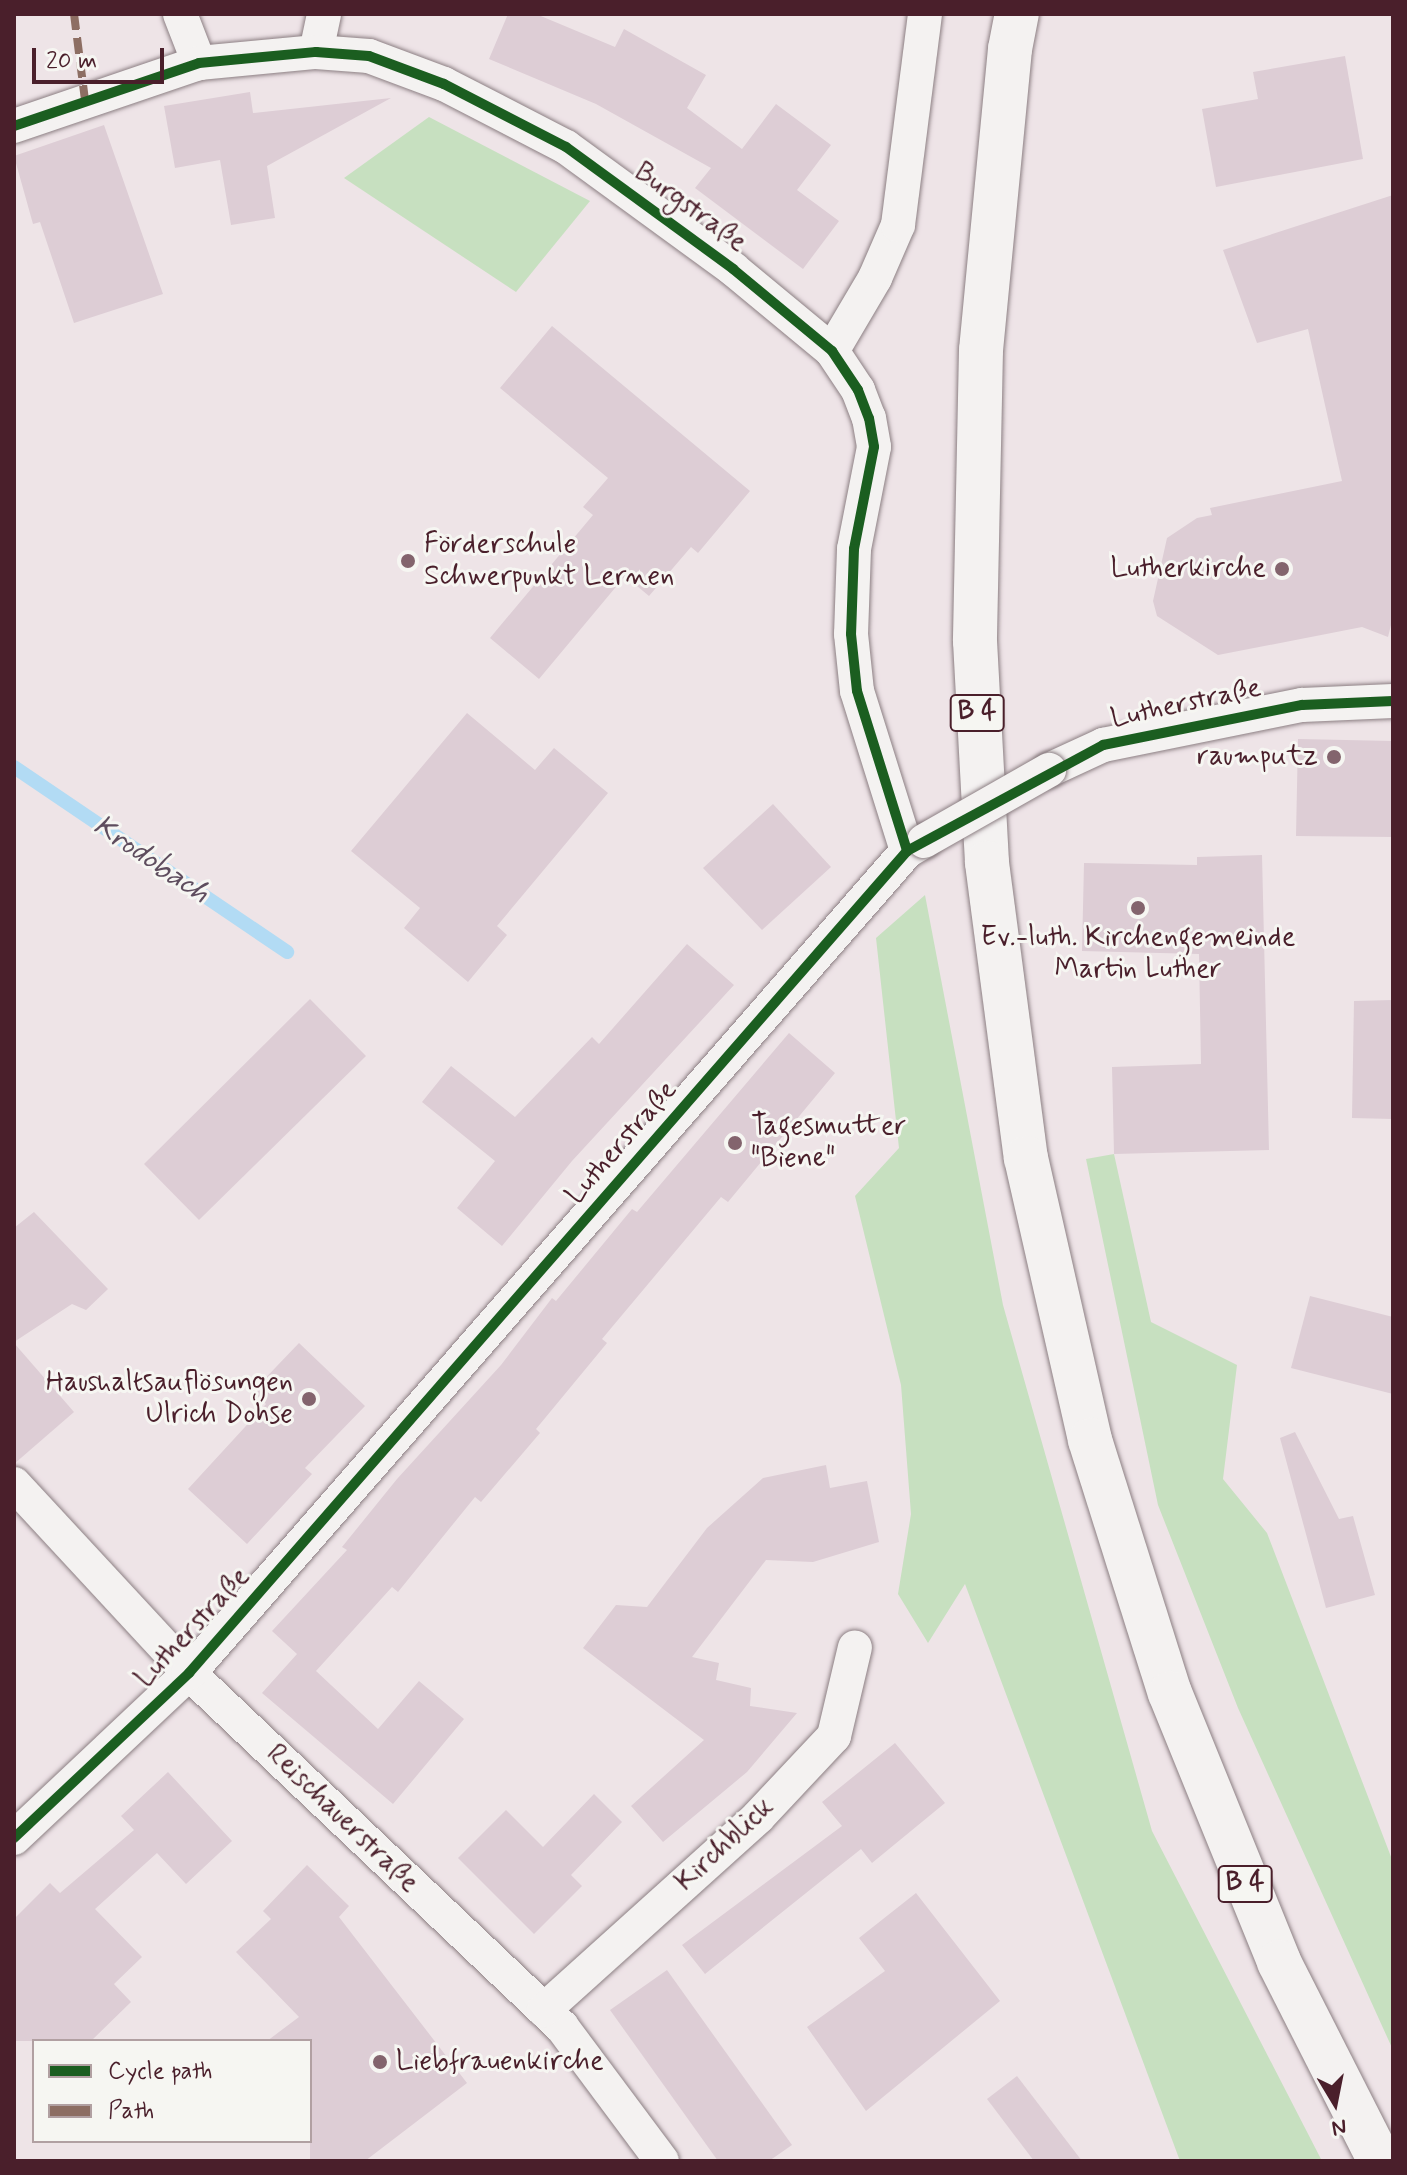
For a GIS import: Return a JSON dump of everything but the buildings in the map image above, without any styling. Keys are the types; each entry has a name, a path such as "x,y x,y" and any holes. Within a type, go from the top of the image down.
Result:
{"highway":[{"name":"B 4","path":"1013,32 981,350 975,641 987,863 1026,1158 1090,1440 1170,1693 1273,1949 1380,2161"}],"street":[{"path":"180,14 199,63"},
{"path":"316,52 324,14"},
{"path":"832,351 875,278 898,225 925,14"},
{"name":"Burgstraße","path":"14,126 199,63 316,52 369,56 444,84 566,147 733,269 832,351 858,390 874,447 854,549 851,634 857,691 916,846"},
{"name":"Lutherstraße","path":"14,1838 189,1673 916,846 1049,770 1103,745 1287,708 1393,701"},
{"name":"Reischauerstraße","path":"14,1484 189,1673 544,2010 644,2155"},
{"name":"Kirchblick","path":"544,2010 758,1817 834,1736 855,1647"}],"green space":[{"path":"429,117 590,201 516,292 344,178"},
{"path":"925,895 1003,1305 1152,1831 1322,2161 1180,2161 965,1584 928,1643 898,1594 911,1514 901,1385 855,1196 899,1148 876,938"},
{"path":"1114,1154 1151,1322 1237,1365 1223,1479 1267,1533 1393,1862 1393,2050 1238,1708 1158,1505 1086,1159"}],"waterway":[{"name":"Krodobach","path":"14,767 287,952"}],"marked path":[{"path":"74,14 85,100"}],"cycle path":[{"path":"14,126 199,63 316,52 369,56 444,84 566,147 733,269 832,351 858,390 869,418 874,447 854,549 851,634 857,691 907,851"},
{"path":"14,1838 189,1673 907,851 1103,745 1302,705 1393,701"}],"place":[{"name":"Förderschule Schwerpunkt Lernen","path":"408,561"},
{"name":"Lutherkirche","path":"1282,569"},
{"name":"raumputz","path":"1334,757"},
{"name":"Ev.-luth. Kirchengemeinde Martin Luther","path":"1138,908"},
{"name":"Tagesmutter \"Biene\"","path":"735,1143"},
{"name":"Haushaltsauflösungen Ulrich Dohse","path":"309,1399"},
{"name":"Liebfrauenkirche","path":"380,2062"}]}
